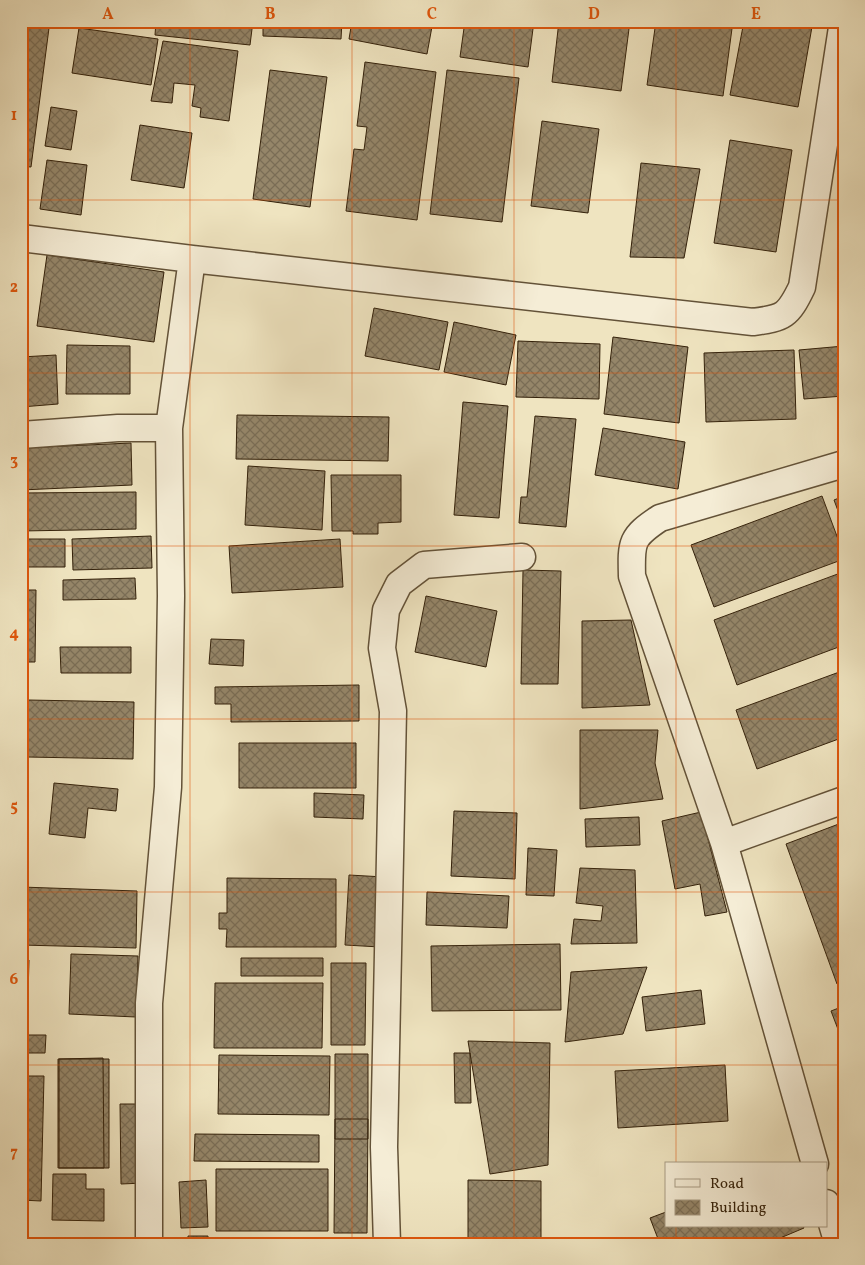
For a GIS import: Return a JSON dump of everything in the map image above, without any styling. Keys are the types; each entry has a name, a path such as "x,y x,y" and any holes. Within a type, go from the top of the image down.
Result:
{"street":[{"path":"21,238 753,322 776,319 792,308 802,287 843,21"},
{"path":"149,1244 149,1004 168,787 171,596 169,428 192,259"},
{"path":"21,435 118,428 169,428"},
{"path":"814,1162 724,843 632,576 632,549 642,530 660,518 844,464"},
{"path":"387,1244 384,1147 392,711 382,648 386,610 399,584 424,565 522,557"},
{"path":"724,843 844,800"},
{"path":"828,1210 838,1244"}],"building":[{"path":"156,21 253,21 250,45 155,35"},
{"path":"263,21 342,21 341,39 263,36"},
{"path":"352,21 433,21 427,54 349,39"},
{"path":"465,21 534,21 528,67 460,57"},
{"path":"559,21 630,21 621,91 552,82"},
{"path":"656,21 733,21 723,96 647,85"},
{"path":"744,21 813,21 798,107 730,95"},
{"path":"21,25 49,28 31,167 21,166"},
{"path":"79,28 158,39 151,85 72,73"},
{"path":"163,41 238,51 229,121 200,117 201,108 192,106 195,85 174,83 172,103 151,101"},
{"path":"365,62 436,72 417,220 346,211 354,149 364,150 367,127 357,126"},
{"path":"270,70 327,77 310,207 253,199"},
{"path":"447,70 519,78 502,222 430,214"},
{"path":"51,107 77,111 71,150 45,146"},
{"path":"542,121 599,129 588,213 531,206"},
{"path":"140,125 192,133 184,188 131,180"},
{"path":"730,140 792,150 776,252 714,243"},
{"path":"47,160 87,165 81,215 40,209"},
{"path":"641,163 700,169 684,258 630,257"},
{"path":"47,255 164,272 154,342 37,326"},
{"path":"374,308 448,322 439,370 365,356"},
{"path":"454,322 516,335 506,385 444,372"},
{"path":"613,337 688,347 679,423 604,414"},
{"path":"518,341 600,344 599,399 516,397"},
{"path":"67,345 130,346 130,394 66,394"},
{"path":"844,346 844,396 804,399 799,350"},
{"path":"794,350 796,419 706,422 704,353"},
{"path":"56,355 58,404 21,407 21,357"},
{"path":"463,402 508,406 499,518 454,515"},
{"path":"237,415 389,417 388,461 236,459"},
{"path":"535,416 576,419 566,527 519,523 521,497 527,497"},
{"path":"603,428 685,442 678,489 595,475"},
{"path":"131,443 132,485 21,490 21,448"},
{"path":"248,466 325,471 322,530 245,525"},
{"path":"331,475 401,475 401,522 378,523 378,534 353,534 353,531 332,531"},
{"path":"136,492 136,529 21,531 21,493"},
{"path":"822,496 844,559 714,607 691,545"},
{"path":"844,496 844,527 834,500"},
{"path":"151,536 152,568 73,570 72,539"},
{"path":"21,539 65,539 65,567 21,567"},
{"path":"340,539 343,587 232,593 229,546"},
{"path":"523,570 561,571 558,684 521,684"},
{"path":"843,572 844,645 737,685 714,620"},
{"path":"135,578 136,599 63,600 63,580"},
{"path":"21,590 36,590 35,662 21,662"},
{"path":"426,596 497,611 486,667 415,652"},
{"path":"631,620 650,705 582,708 582,621"},
{"path":"211,639 244,640 243,666 209,664"},
{"path":"60,647 131,647 131,673 61,673"},
{"path":"842,671 844,676 844,737 757,769 736,710"},
{"path":"359,685 359,721 231,722 231,704 215,704 215,687"},
{"path":"28,700 134,702 133,759 27,757"},
{"path":"580,730 658,730 655,763 663,799 580,809"},
{"path":"239,743 356,743 356,788 239,788"},
{"path":"54,783 118,789 116,811 88,808 85,838 49,834"},
{"path":"314,793 364,795 363,819 314,817"},
{"path":"454,811 517,813 515,879 451,876"},
{"path":"701,812 727,912 705,916 700,884 675,889 662,821"},
{"path":"639,817 640,845 586,847 585,819"},
{"path":"844,822 844,982 837,984 786,844"},
{"path":"528,848 557,850 554,896 526,895"},
{"path":"580,868 635,870 637,943 571,944 574,919 601,921 603,906 576,903"},
{"path":"349,875 384,877 380,947 345,945"},
{"path":"227,878 336,879 336,947 226,947 227,929 219,929 219,913 227,913"},
{"path":"21,887 137,891 136,948 21,945"},
{"path":"427,892 509,896 507,928 426,925"},
{"path":"560,944 561,1010 432,1011 431,946"},
{"path":"71,954 138,956 136,1017 69,1014"},
{"path":"241,958 323,958 323,976 241,976"},
{"path":"21,960 29,960 27,1029 21,1029"},
{"path":"331,963 366,963 365,1045 331,1045"},
{"path":"647,967 623,1034 565,1042 571,972"},
{"path":"215,983 323,983 322,1048 214,1048"},
{"path":"701,990 705,1024 646,1031 642,997"},
{"path":"844,1006 844,1045 831,1011"},
{"path":"21,1035 46,1035 45,1053 21,1053"},
{"path":"468,1041 550,1043 548,1165 490,1174"},
{"path":"454,1053 470,1053 471,1103 455,1103"},
{"path":"335,1054 368,1054 368,1139 335,1139"},
{"path":"219,1055 330,1056 329,1115 218,1114"},
{"path":"103,1058 104,1168 58,1168 58,1059"},
{"path":"59,1059 109,1059 109,1168 59,1168"},
{"path":"725,1065 728,1121 618,1128 615,1071"},
{"path":"21,1076 44,1076 41,1201 21,1200"},
{"path":"120,1104 143,1104 144,1183 121,1184"},
{"path":"335,1119 368,1119 367,1233 334,1233"},
{"path":"195,1134 319,1135 319,1162 194,1161"},
{"path":"216,1169 328,1169 328,1231 216,1231"},
{"path":"53,1174 86,1174 86,1189 104,1189 104,1221 52,1220"},
{"path":"206,1180 208,1227 181,1228 179,1182"},
{"path":"468,1180 541,1181 541,1244 468,1244"},
{"path":"665,1212 665,1228 804,1228 766,1244 660,1244 650,1218"},
{"path":"188,1236 208,1236 208,1244 188,1244"},
{"path":"333,1242 351,1243 351,1244 333,1244"}]}
